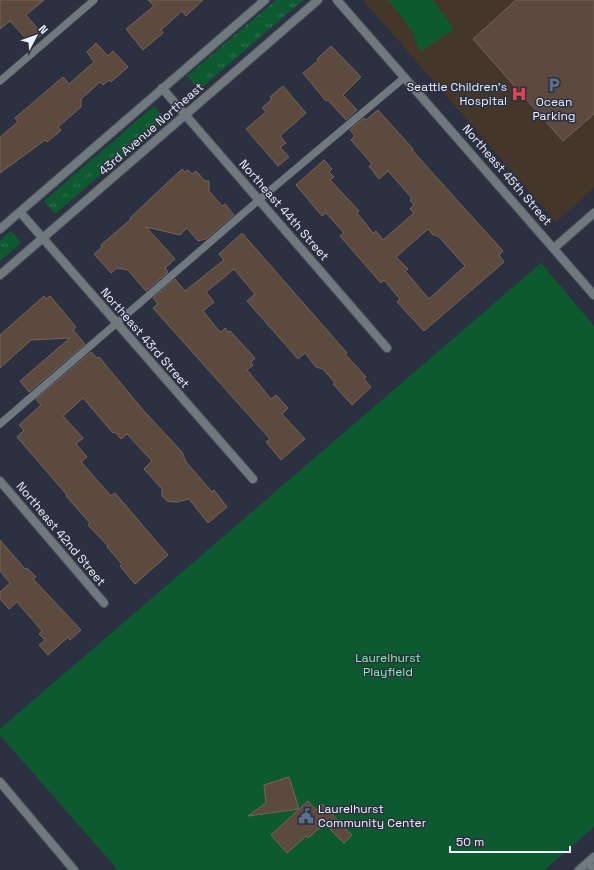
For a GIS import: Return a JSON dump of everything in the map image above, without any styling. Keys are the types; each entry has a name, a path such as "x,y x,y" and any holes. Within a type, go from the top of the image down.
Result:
{"street":[{"name":"43rd Avenue Northeast","path":"0,229 265,0"},
{"name":"43rd Avenue Northeast","path":"0,275 318,0"},
{"name":"Northeast 45th Street","path":"337,0 594,295"},
{"name":"Northeast 44th Street","path":"162,88 260,199 387,348"},
{"name":"Northeast 43rd Street","path":"20,212 253,479"},
{"path":"554,248 594,213"},
{"name":"Northeast 42nd Street","path":"0,481 104,603"},
{"path":"0,782 74,870"},
{"path":"579,870 591,860 594,870"}],"lane":[{"path":"0,81 94,0"},
{"path":"0,424 260,199 405,77"}],"shaded area":[{"name":"Seattle Children's Hospital","path":"363,0 594,0 594,188 556,222"}],"green space":[{"path":"276,0 303,0 199,90 187,76"},
{"path":"388,0 433,0 454,29 420,52 411,29"},
{"path":"154,106 166,119 55,214 44,201"},
{"path":"11,231 21,243 0,261 0,240"},
{"name":"Laurelhurst Playfield","path":"541,263 594,326 594,827 544,870 118,870 0,735 0,729"}],"building":[{"path":"0,0 44,0 26,15 42,34 31,44 10,21 0,29"},
{"path":"148,0 203,0 186,16 182,11 161,30 163,33 143,50 126,29 154,6"},
{"name":"Ocean Parking","path":"516,0 594,0 594,114 563,141 473,39"},
{"path":"96,43 108,56 113,51 128,67 111,82 109,80 103,85 100,82 81,99 81,107 58,127 61,130 58,133 47,142 45,140 0,173 0,137 18,122 15,118 63,77 69,84 94,62 87,52"},
{"path":"331,46 361,77 343,95 357,110 346,120 328,100 326,101 303,73 319,60 317,59"},
{"path":"283,86 306,113 280,136 286,143 280,147 289,157 278,166 246,129 266,112 262,108 272,99 270,97"},
{"path":"378,110 503,251 499,255 504,262 424,331 397,302 400,299 384,280 381,283 340,236 344,233 326,213 322,216 296,185 324,160 332,169 329,172 334,177 330,180 359,211 357,213 373,233 376,231 383,240 414,213 410,209 414,205 410,200 412,198 388,171 379,179 369,166 372,164 351,140 355,136 350,130 364,118 366,120","holes":["428,229 433,235 440,238 465,266 429,299 405,271 408,269 396,257"]},
{"path":"182,169 185,172 188,170 192,174 196,171 205,181 209,181 209,191 222,206 225,204 234,215 206,239 198,241 187,228 180,235 146,227 175,259 165,268 168,272 146,291 128,270 117,268 111,273 94,254 102,247 101,245 131,219 130,218"},
{"path":"242,233 347,353 345,354 366,377 364,379 371,387 352,405 333,384 335,383 323,369 316,367 305,353 298,359 247,301 255,294 234,269 206,292 214,302 203,311 219,331 221,332 225,328 228,332 230,331 255,358 251,362 253,365 247,370 271,399 276,395 288,408 282,414 305,439 281,460 266,442 270,439 153,308 158,304 153,298 175,279 185,291 224,260 219,254"},
{"path":"44,296 46,299 50,296 76,327 73,330 85,344 29,392 20,381 70,338 31,340 0,368 0,335"},
{"path":"91,352 97,358 99,357 143,410 182,452 186,462 212,492 214,490 227,507 208,523 189,499 177,502 167,501 162,496 162,489 144,469 152,461 127,434 121,439 115,432 113,433 83,398 63,416 83,438 76,444 87,457 81,462 111,496 115,493 168,555 135,584 120,566 122,564 107,547 108,546 88,525 90,523 17,437 24,430 19,425 41,405 36,399"},
{"path":"0,540 25,569 27,568 36,577 33,579 81,630 70,640 68,637 48,655 39,645 45,640 39,634 42,631 17,602 9,609 0,599 0,592 10,583 0,571"},
{"path":"289,777 299,809 248,816 266,803 264,785"},
{"path":"308,801 316,810 322,804 352,835 344,843 325,824 308,838 306,836 287,853 271,835"}],"place":[{"name":"Ocean Parking","path":"554,85"},
{"name":"Seattle Children's Hospital","path":"519,94"},
{"name":"Laurelhurst Community Center","path":"306,816"}]}
